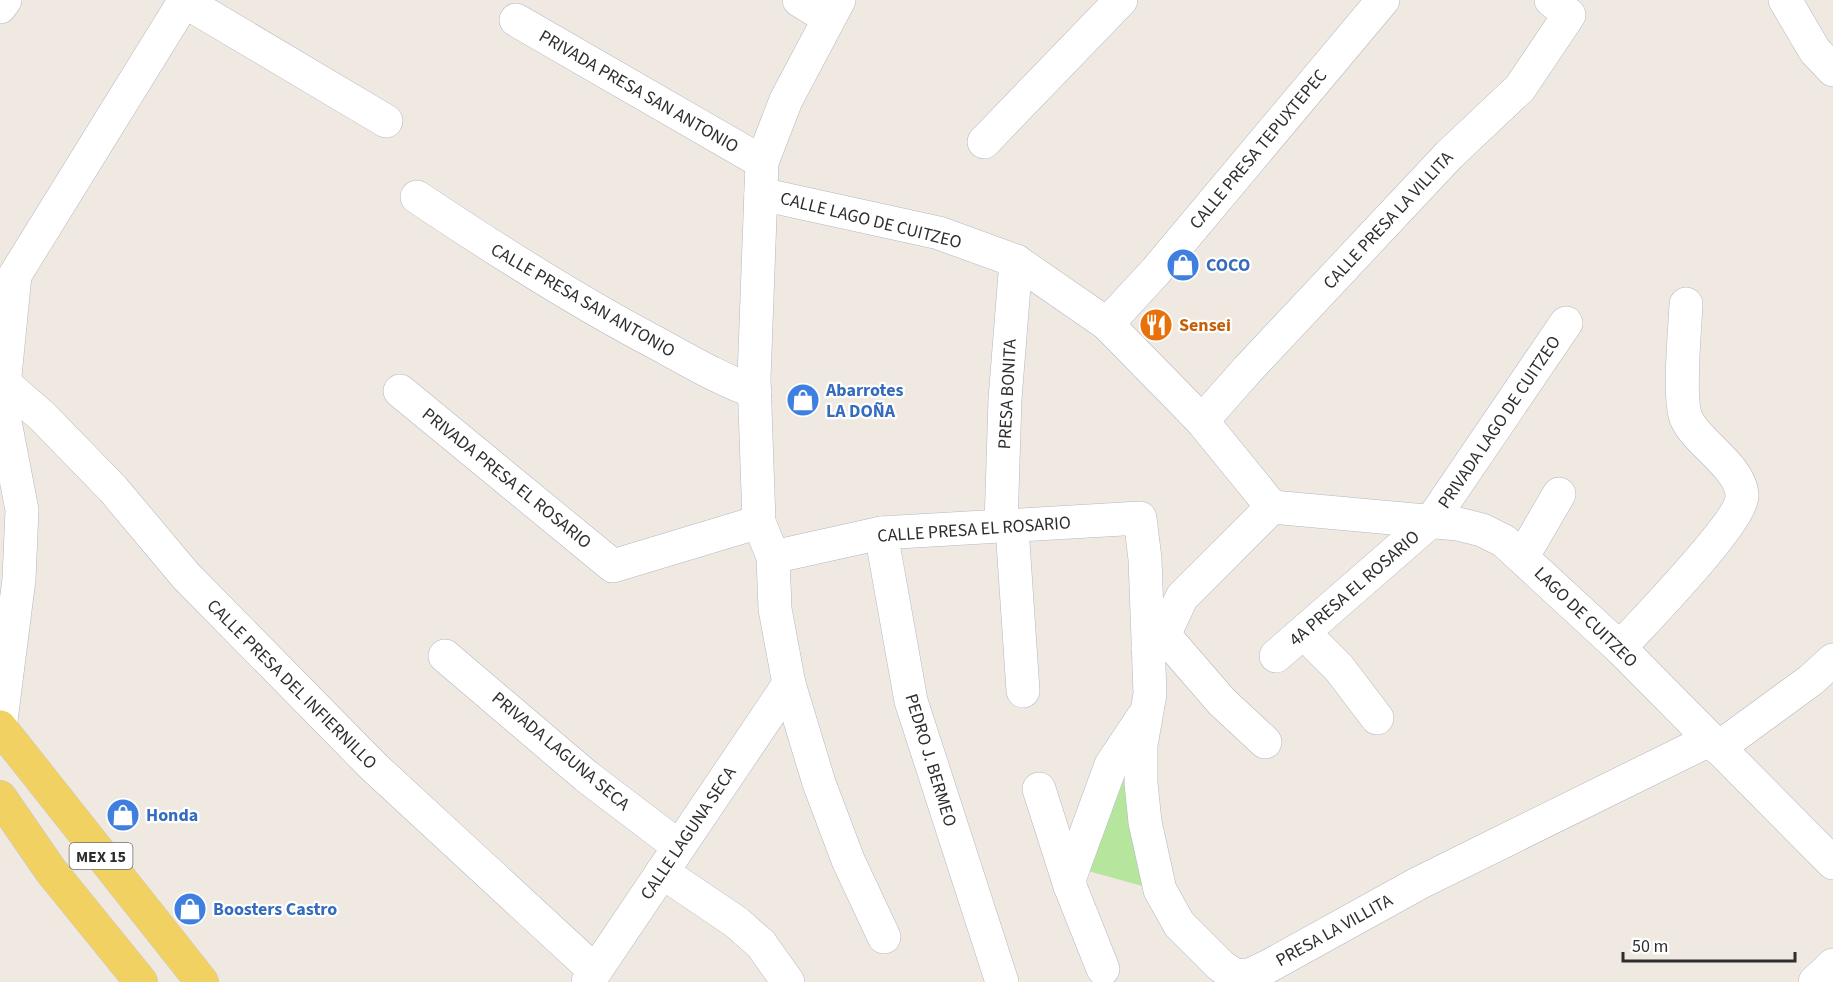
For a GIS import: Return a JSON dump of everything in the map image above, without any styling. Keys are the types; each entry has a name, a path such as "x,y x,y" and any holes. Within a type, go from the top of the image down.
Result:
{"main road":[{"name":"MEX 15","path":"0,728 202,982"},
{"name":"MEX 15","path":"0,796 51,871 141,982"}],"street":[{"path":"0,7 5,0"},
{"path":"799,0 833,9 786,100 762,178 755,392 759,522 773,557 776,609 789,684 819,783 848,860 884,937"},
{"path":"984,142 1121,0"},
{"name":"CALLE PRESA TEPUXTEPEC","path":"1107,324 1156,271 1383,0"},
{"path":"1785,0 1815,51 1832,65"},
{"path":"0,728 19,579 22,510 2,397 15,275 185,1 386,121"},
{"name":"CALLE PRESA LA VILLITA","path":"1203,421 1248,369 1449,155 1520,88 1560,8"},
{"name":"PRIVADA PRESA SAN ANTONIO","path":"516,20 762,178"},
{"name":"CALLE LAGO DE CUITZEO","path":"762,178 1016,261 1107,324 1203,421 1272,507"},
{"name":"CALLE PRESA SAN ANTONIO","path":"417,197 502,254 616,321 734,384 755,392"},
{"name":"PRESA BONITA","path":"1016,261 1005,399 1006,527 1023,691"},
{"path":"1620,648 1704,554 1734,515 1742,498 1741,486 1733,474 1686,418 1683,378 1686,304"},
{"name":"PRIVADA LAGO DE CUITZEO","path":"1432,520 1566,323"},
{"name":"PRIVADA PRESA EL ROSARIO","path":"400,391 613,566 759,522"},
{"name":"CALLE PRESA DEL INFIERNILLO","path":"2,397 42,416 113,489 186,576 374,767 590,979"},
{"path":"1523,556 1559,494"},
{"path":"1265,742 1156,642 1182,597 1272,507"},
{"name":"LAGO DE CUITZEO","path":"1272,507 1432,520 1482,530 1504,540 1620,648 1833,863"},
{"name":"CALLE PRESA EL ROSARIO","path":"773,557 881,533 1140,518"},
{"name":"PRESA LA VILLITA","path":"1140,518 1156,642 1149,708 1141,745 1141,783 1145,822 1160,890 1179,924 1221,966 1236,975 1250,975 1267,967 1419,884 1713,744"},
{"name":"4A PRESA EL ROSARIO","path":"1276,656 1432,520"},
{"name":"PEDRO J. BERMEO","path":"881,533 911,701 1002,982"},
{"path":"1144,559 1182,597"},
{"path":"1304,633 1339,668 1377,718"},
{"name":"PRIVADA LAGUNA SECA","path":"445,656 586,776 761,944 788,982"},
{"path":"1713,744 1811,680 1833,660"},
{"name":"CALLE LAGUNA SECA","path":"590,979 789,684"},
{"path":"1070,886 1084,835 1112,765 1149,708"},
{"path":"1039,789 1070,886 1103,969"},
{"path":"1815,982 1833,965"}],"green space":[{"path":"1122,757 1153,889 1081,869"}],"place":[{"name":"COCO","path":"1183,265"},
{"name":"Sensei","path":"1156,325"},
{"name":"Abarrotes LA DOÑA","path":"803,400"},
{"name":"Honda","path":"123,815"},
{"name":"Boosters Castro","path":"190,909"}]}
